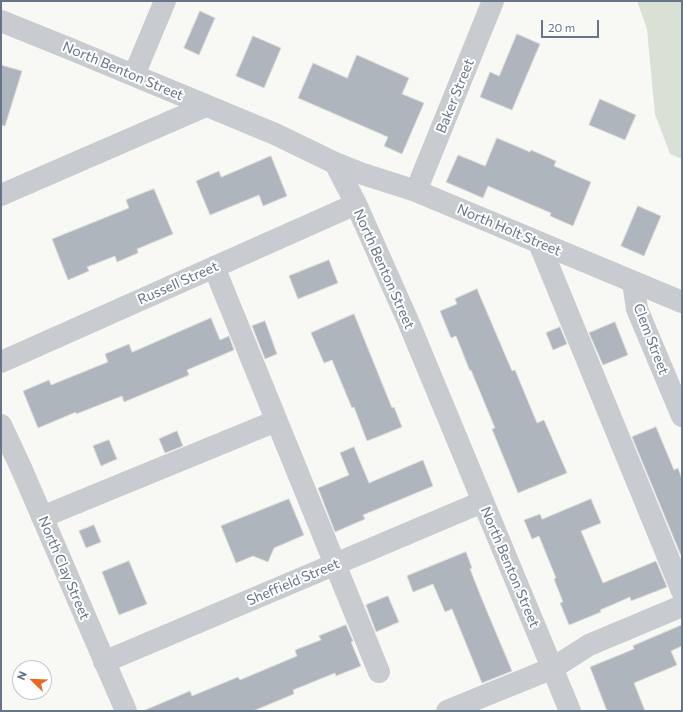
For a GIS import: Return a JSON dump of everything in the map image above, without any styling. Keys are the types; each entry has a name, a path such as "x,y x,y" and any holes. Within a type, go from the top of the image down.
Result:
{"street":[{"path":"134,75 165,1"},
{"name":"Baker Street","path":"416,190 494,1"},
{"name":"North Benton Street","path":"1,21 289,140 335,163 356,204 408,321 570,711"},
{"path":"1,195 206,106"},
{"name":"North Holt Street","path":"335,163 360,173 416,190 682,302"},
{"name":"Russell Street","path":"1,362 356,204"},
{"path":"539,242 682,591"},
{"path":"214,267 379,672"},
{"name":"Clem Street","path":"633,282 637,309 682,416"},
{"path":"42,517 276,421"},
{"name":"North Clay Street","path":"1,425 126,711"},
{"name":"Sheffield Street","path":"104,662 482,502"},
{"path":"447,711 553,668 589,645 682,606"}],"shaded area":[{"path":"637,1 682,1 682,159 670,154 655,114 647,29"}],"building":[{"path":"200,11 215,18 199,55 184,48"},
{"path":"517,34 540,44 512,110 480,97 490,72 499,76"},
{"path":"253,36 281,48 264,88 236,76"},
{"path":"357,55 409,78 402,94 424,103 402,154 384,146 388,137 298,98 313,63 347,78"},
{"path":"1,65 22,71 5,126 1,125"},
{"path":"600,99 636,115 625,140 589,125"},
{"path":"497,138 556,161 554,166 591,182 573,226 550,216 551,213 488,186 483,198 446,182 458,155 485,166"},
{"path":"271,156 287,196 263,206 259,195 210,215 196,181 219,171 221,177"},
{"path":"154,189 173,234 137,249 138,253 117,262 115,256 87,267 89,271 68,280 52,239 129,208 126,200"},
{"path":"638,206 661,216 644,256 621,246"},
{"path":"329,260 338,283 298,299 289,276"},
{"path":"477,289 512,371 515,370 537,423 544,420 567,473 518,493 492,429 495,428 471,370 470,371 456,336 451,338 440,311 457,304 455,299"},
{"path":"354,314 392,408 394,407 402,427 367,441 354,407 352,408 332,360 324,363 311,333"},
{"path":"211,318 220,340 229,336 234,350 187,370 189,375 124,402 122,396 76,414 76,412 38,428 23,391 49,380 51,385 108,362 105,354 129,344 132,352"},
{"path":"265,321 277,354 265,359 252,326"},
{"path":"615,322 628,355 603,365 589,333"},
{"path":"560,327 567,344 553,350 546,333"},
{"path":"656,427 674,470 678,468 682,479 682,558 632,437"},
{"path":"177,431 183,446 165,453 159,439"},
{"path":"109,440 117,459 101,466 93,446"},
{"path":"354,447 369,483 423,460 433,486 363,515 365,519 335,532 318,488 349,475 340,453"},
{"path":"289,499 304,535 274,548 268,562 253,556 236,563 221,526"},
{"path":"591,499 601,523 581,531 603,583 656,561 667,587 631,601 630,597 600,610 601,612 569,625 560,603 563,602 554,579 556,578 539,536 532,539 524,520 540,514 542,519"},
{"path":"94,525 101,542 86,548 79,531"},
{"path":"466,552 472,568 470,569 512,671 482,683 452,609 445,612 433,584 413,592 407,576"},
{"path":"129,561 147,604 119,615 102,572"},
{"path":"388,596 399,622 376,632 366,605"},
{"path":"346,625 361,666 336,676 335,673 293,690 294,694 253,711 143,711 190,691 192,696 238,677 240,680 297,656 295,650 321,640 319,636"},
{"path":"682,625 682,646 671,651 677,665 634,683 645,711 607,711 590,667 634,649 633,646"}]}
